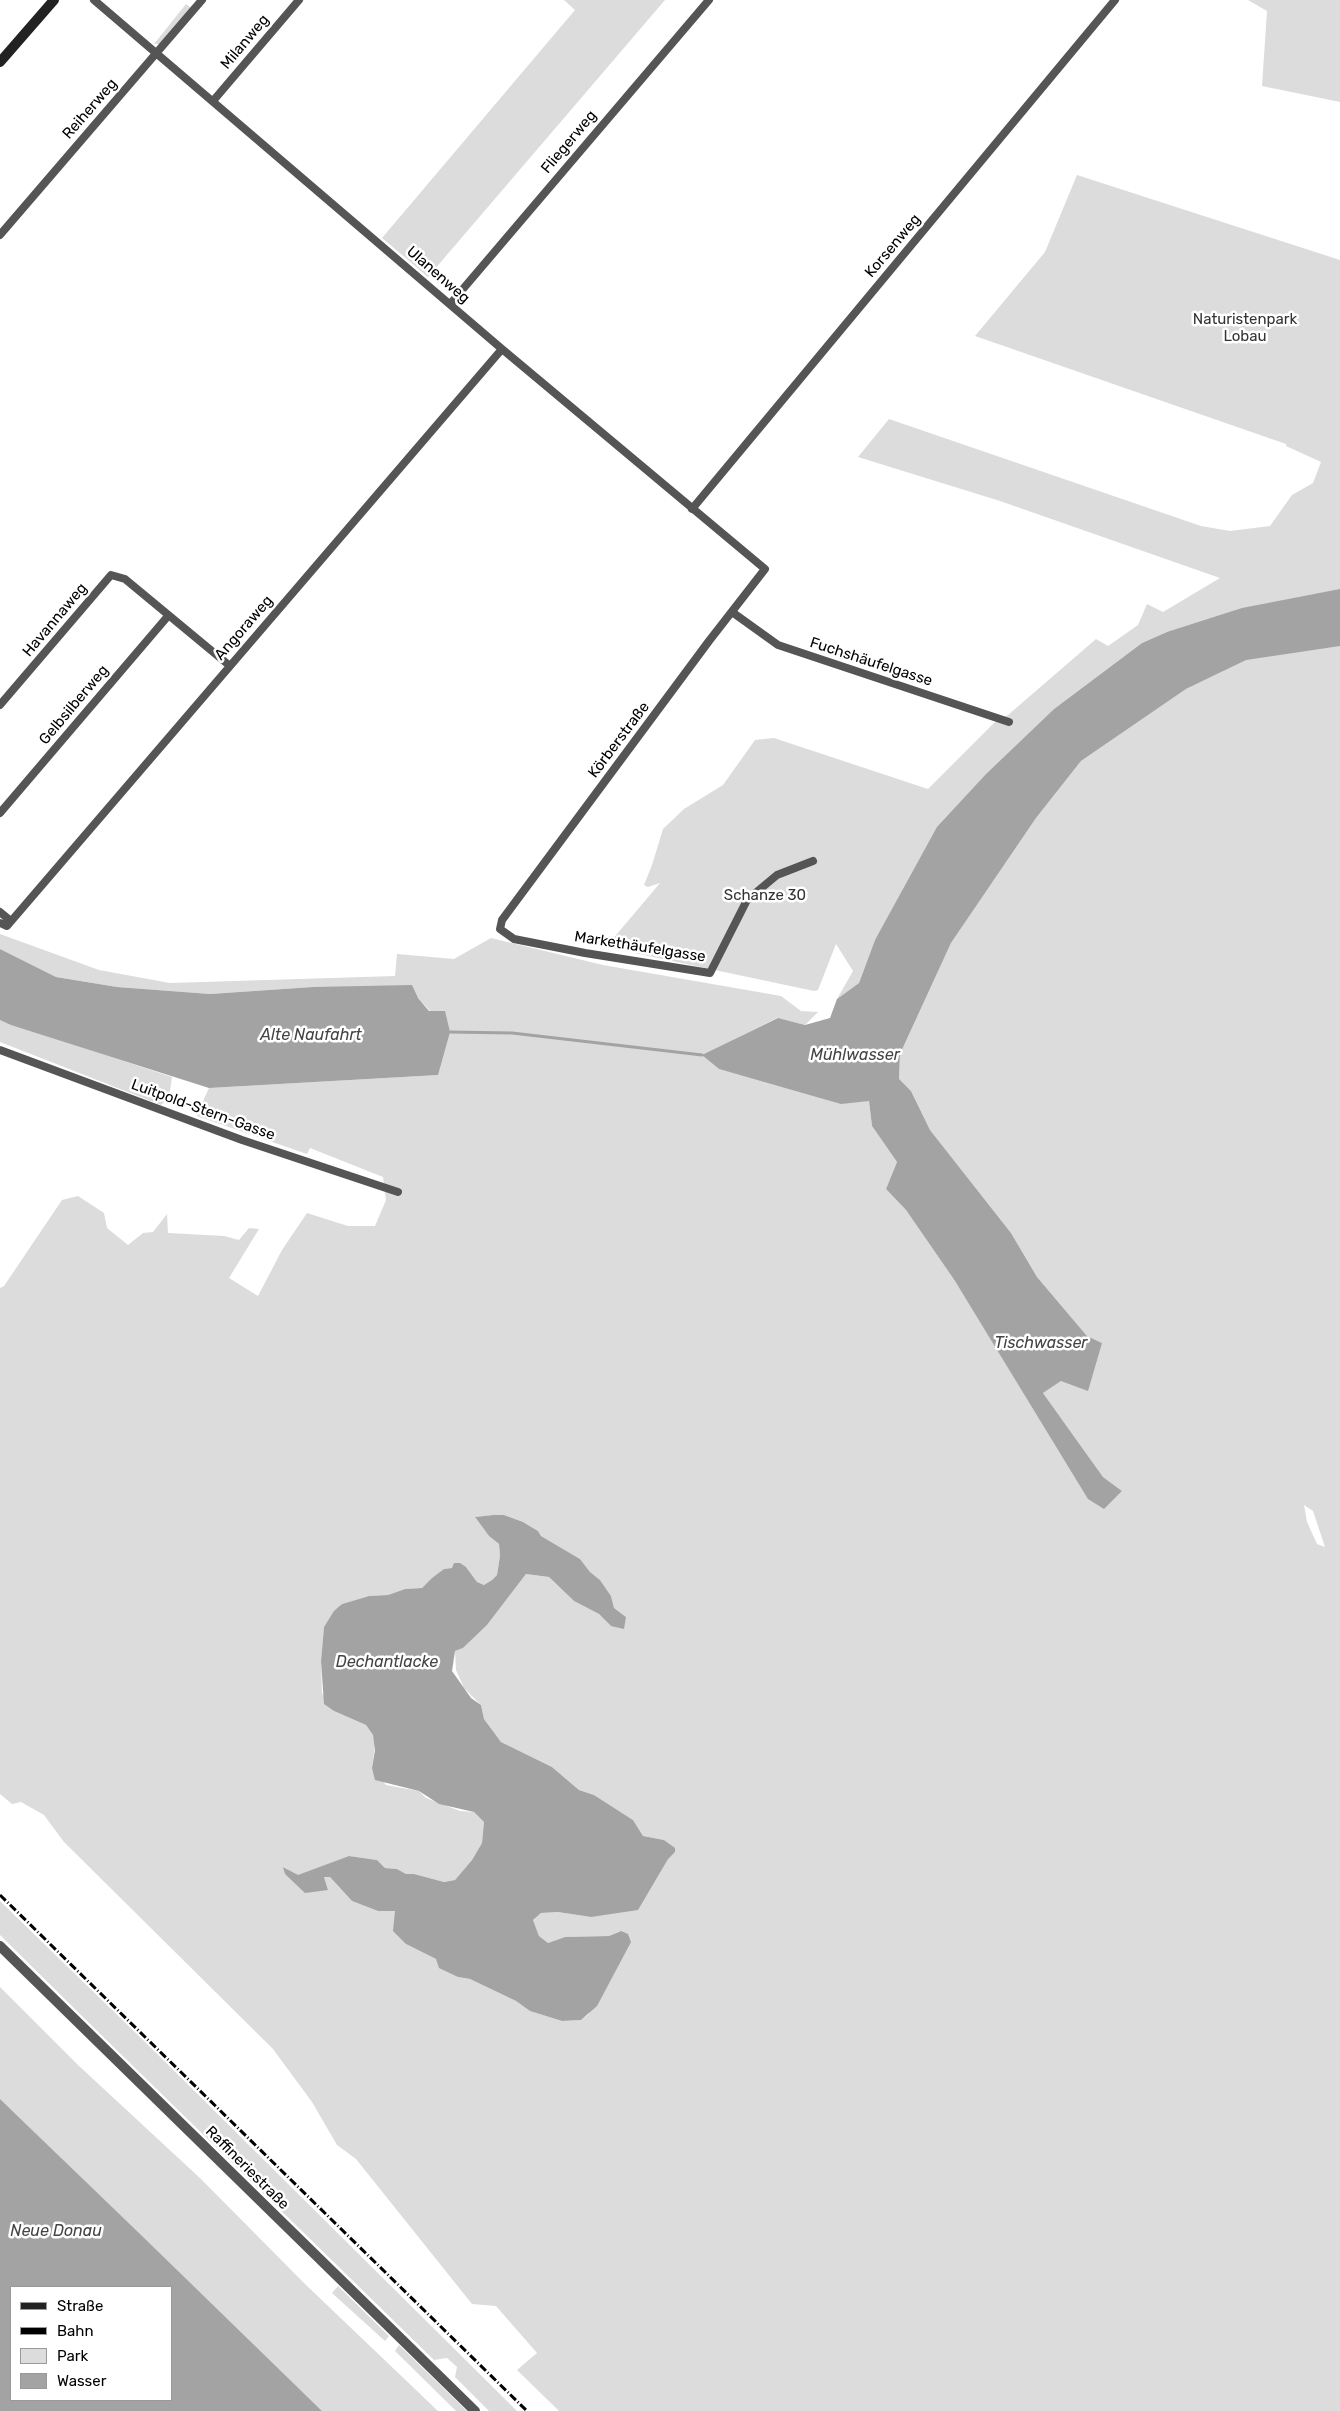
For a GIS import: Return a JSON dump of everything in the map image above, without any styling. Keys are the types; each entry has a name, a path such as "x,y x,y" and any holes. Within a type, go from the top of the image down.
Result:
{"main road":[{"path":"1,58 54,0"}],"street":[{"name":"Ulanenweg","path":"94,0 451,302 502,349 765,570"},
{"name":"Reiherweg","path":"0,235 202,0"},
{"name":"Milanweg","path":"213,101 299,0"},
{"name":"Fliegerweg","path":"451,302 709,0"},
{"name":"Korsenweg","path":"692,509 1116,0"},
{"name":"Angoraweg","path":"6,923 502,349"},
{"name":"Körberstraße","path":"500,929 508,912 709,641 765,570"},
{"name":"Havannaweg","path":"0,705 111,574 124,579 168,616"},
{"name":"Fuchshäufelgasse","path":"732,612 778,645 1010,722"},
{"path":"168,616 230,666"},
{"name":"Gelbsilberweg","path":"0,813 168,616"},
{"name":"Markethäufelgasse","path":"500,929 514,939 585,953 710,973 747,900 777,875 813,862"},
{"path":"0,912 6,923"},
{"name":"Luitpold-Stern-Gasse","path":"0,1050 242,1140 398,1192"},
{"name":"Raffineriestraße","path":"0,1946 474,2411"}],"green space":[{"path":"564,0 665,0 428,277 382,238 575,10"},
{"path":"1248,0 1340,0 1340,102 1262,86 1267,11"},
{"path":"186,4 191,8 161,44 154,44"},
{"path":"1077,175 1340,260 1340,2411 559,2411 517,2370 537,2353 496,2306 472,2304 356,2159 337,2145 312,2102 273,2049 64,1842 44,1815 21,1802 12,1804 0,1794 0,1288 4,1286 62,1200 78,1196 104,1213 107,1228 128,1245 143,1233 153,1232 167,1214 168,1233 224,1236 239,1240 249,1228 259,1229 229,1278 258,1296 282,1250 307,1213 348,1226 375,1226 386,1200 383,1177 310,1148 307,1154 197,1116 209,1088 438,1075 445,1011 430,1011 418,998 313,987 210,994 117,987 56,977 0,949 0,934 99,970 170,983 395,976 397,954 454,959 491,938 603,965 781,996 801,1011 818,1012 805,1025 777,1018 703,1055 719,1069 756,1079 869,1101 872,1126 897,1162 886,1189 906,1210 955,1281 1021,1386 1104,1508 1122,1491 1103,1477 1043,1393 1061,1381 1102,1343 1087,1336 1037,1277 1011,1233 930,1130 911,1091 899,1080 900,1054 951,943 1036,818 1081,761 1186,689 1223,671 1167,632 1142,643 1054,709 987,773 875,940 859,983 837,999 853,971 836,944 818,990 814,991 606,947 660,883 648,887 644,885 663,829 684,809 723,785 755,740 774,738 928,789 994,723 1008,715 1096,639 1108,646 1138,625 1147,604 1163,612 1220,578 1000,501 858,457 889,419 1201,526 1230,531 1270,526 1292,495 1313,483 1321,462 1286,446 1286,444 975,336 1045,252","holes":["1304,1505 1313,1511 1325,1547 1317,1544 1307,1522","504,1515 523,1522 538,1531 541,1536 580,1559 590,1572 600,1580 611,1596 614,1608 626,1617 611,1626 599,1614 574,1601 549,1577 526,1574 487,1625 463,1648 455,1651 456,1670 464,1688 481,1705 484,1719 501,1742 552,1767 579,1790 594,1795 633,1820 643,1836 664,1840 675,1852 591,1917 558,1912 541,1913 533,1920 539,1936 548,1943 565,1937 609,1936 620,1931 589,2014 581,2020 562,2021 530,2011 516,2001 470,1979 458,1977 436,1959 406,1944 395,1911 378,1911 352,1901 330,1877 324,1877 328,1890 285,1874 284,1867 298,1876 349,1856 377,1860 385,1868 397,1869 406,1874 414,1874 444,1882 455,1880 472,1860 482,1843 484,1822 474,1812 460,1811 426,1798 419,1791 386,1785 372,1768 375,1745 373,1735 366,1725 334,1711 322,1693 321,1661 324,1627 342,1604 369,1596 388,1595 405,1589 422,1588 444,1569 466,1567 477,1582 484,1585 492,1580 497,1575 500,1556 499,1544 489,1536 475,1517"]},
{"path":"0,1020 172,1077 169,1098 161,1105 0,1042"},
{"path":"0,1901 517,2411 489,2411 455,2377 457,2367 447,2358 434,2360 90,2024 0,1935"},
{"path":"0,1987 78,2065 201,2179 305,2284 438,2411 322,2411 0,2099"},
{"path":"338,2286 389,2336 385,2341 332,2293"},
{"path":"399,2345 467,2411 456,2411 395,2351"}],"water":[{"name":"Mühlwasser","path":"1340,589 1340,646 1246,660 1186,689 1081,761 1036,818 951,943 900,1054 899,1079 911,1091 930,1130 1011,1233 1037,1277 1087,1336 1102,1343 1088,1391 1061,1381 1043,1393 1103,1477 1122,1491 1104,1509 1088,1499 955,1281 906,1210 886,1189 897,1162 872,1126 869,1101 841,1104 719,1069 702,1055 778,1018 805,1025 830,1018 837,999 859,983 875,940 937,827 987,773 1054,709 1142,643 1167,632 1242,608"},
{"name":"Alte Naufahrt","path":"0,949 56,977 117,987 210,994 313,987 412,985 418,998 429,1011 445,1011 450,1032 438,1075 209,1088 0,1020"},
{"name":"Dechantlacke","path":"504,1515 523,1522 538,1531 541,1536 580,1559 590,1572 600,1580 611,1596 614,1608 626,1617 624,1629 611,1626 599,1614 574,1601 549,1577 526,1574 487,1625 463,1648 455,1651 452,1671 471,1698 481,1705 484,1719 501,1742 552,1767 579,1790 594,1795 633,1820 643,1836 664,1840 675,1848 675,1852 668,1859 638,1910 591,1917 558,1912 541,1913 533,1920 539,1936 548,1943 565,1937 609,1936 621,1931 628,1934 631,1942 597,2006 581,2020 562,2021 530,2011 516,2001 470,1979 458,1977 439,1968 436,1959 406,1944 393,1931 395,1911 378,1911 352,1901 330,1877 324,1877 328,1890 305,1893 285,1874 283,1867 298,1875 349,1856 377,1860 385,1868 397,1869 406,1874 414,1874 444,1882 455,1880 472,1860 482,1843 484,1822 474,1812 439,1804 419,1791 375,1780 372,1768 375,1750 373,1735 366,1725 334,1711 324,1704 321,1661 324,1627 334,1611 342,1604 369,1596 388,1595 405,1589 422,1588 444,1569 452,1568 454,1563 460,1563 466,1567 477,1582 484,1585 492,1580 497,1575 500,1556 499,1544 489,1536 475,1517"},
{"name":"Neue Donau","path":"0,2099 140,2234 322,2411 0,2411"}],"waterway":[{"name":"Mühlwasser","path":"450,1032 512,1033 702,1055"}],"railway":[{"path":"0,1895 527,2411"}],"park label":[{"name":"Naturistenpark Lobau","path":"1245,328"},
{"name":"Schanze 30","path":"765,896"}],"water label":[{"name":"Tischwasser","path":"1041,1343"}]}
